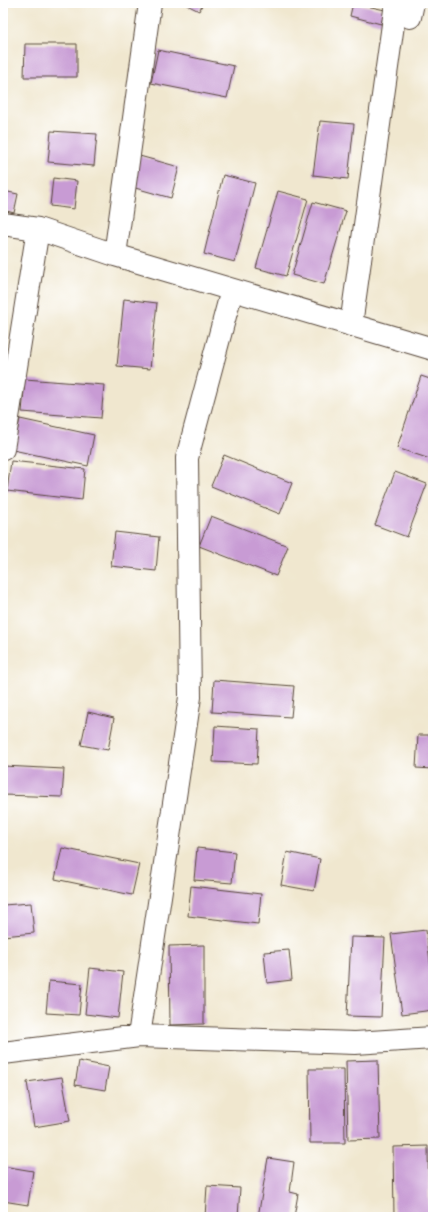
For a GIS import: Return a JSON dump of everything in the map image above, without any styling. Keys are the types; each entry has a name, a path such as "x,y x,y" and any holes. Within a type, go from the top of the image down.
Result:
{"street":[{"path":"115,255 150,3"},
{"path":"351,325 406,8"},
{"path":"3,224 38,229 115,255 433,349"},
{"path":"3,449 38,229"},
{"path":"139,1036 190,697 187,458 232,290"},
{"path":"3,1054 139,1036 355,1043 433,1038"}],"building":[{"path":"183,3 203,3 199,11"},
{"path":"353,3 385,10 381,24 350,16"},
{"path":"25,44 77,44 77,77 24,77"},
{"path":"158,50 234,66 227,98 151,83"},
{"path":"320,121 354,124 348,179 313,175"},
{"path":"51,131 97,134 94,166 48,162"},
{"path":"136,155 179,167 171,198 128,186"},
{"path":"223,175 255,183 235,262 204,254"},
{"path":"53,178 77,181 74,209 50,206"},
{"path":"3,191 18,194 14,213 3,210"},
{"path":"278,191 308,199 286,276 256,268"},
{"path":"313,202 346,211 324,284 292,275"},
{"path":"124,299 157,303 150,369 117,366"},
{"path":"421,376 433,380 433,460 397,448"},
{"path":"25,379 104,385 101,418 22,412"},
{"path":"20,419 94,435 88,466 13,450"},
{"path":"224,455 292,483 280,514 211,486"},
{"path":"11,461 85,469 82,500 7,491"},
{"path":"395,472 427,484 407,537 375,525"},
{"path":"211,516 288,546 276,576 199,546"},
{"path":"115,532 159,537 156,571 111,566"},
{"path":"214,680 294,686 291,717 212,712"},
{"path":"88,712 114,718 108,750 81,745"},
{"path":"215,726 259,729 257,764 213,762"},
{"path":"418,735 433,735 433,769 416,768"},
{"path":"3,766 64,769 62,797 3,795"},
{"path":"62,848 139,864 132,895 55,879"},
{"path":"197,848 235,852 232,883 194,880"},
{"path":"287,852 320,859 314,891 281,885"},
{"path":"191,886 261,894 258,924 188,916"},
{"path":"31,903 34,933 3,936 3,905"},
{"path":"426,930 433,985 433,1010 402,1014 391,934"},
{"path":"351,937 385,938 381,1017 347,1016"},
{"path":"204,945 204,1024 170,1025 169,946"},
{"path":"289,950 292,980 267,983 264,952"},
{"path":"90,968 123,972 118,1018 85,1014"},
{"path":"49,981 82,984 79,1015 46,1013"},
{"path":"378,1060 380,1139 348,1140 346,1061"},
{"path":"79,1061 109,1067 105,1090 75,1085"},
{"path":"309,1069 344,1069 345,1143 310,1143"},
{"path":"62,1077 70,1121 34,1127 27,1082"},
{"path":"428,1146 429,1217 394,1217 393,1147"},
{"path":"268,1158 294,1162 290,1192 298,1194 294,1217 258,1217"},
{"path":"3,1166 33,1171 28,1205 3,1201"},
{"path":"207,1186 240,1188 238,1217 205,1217"}]}
